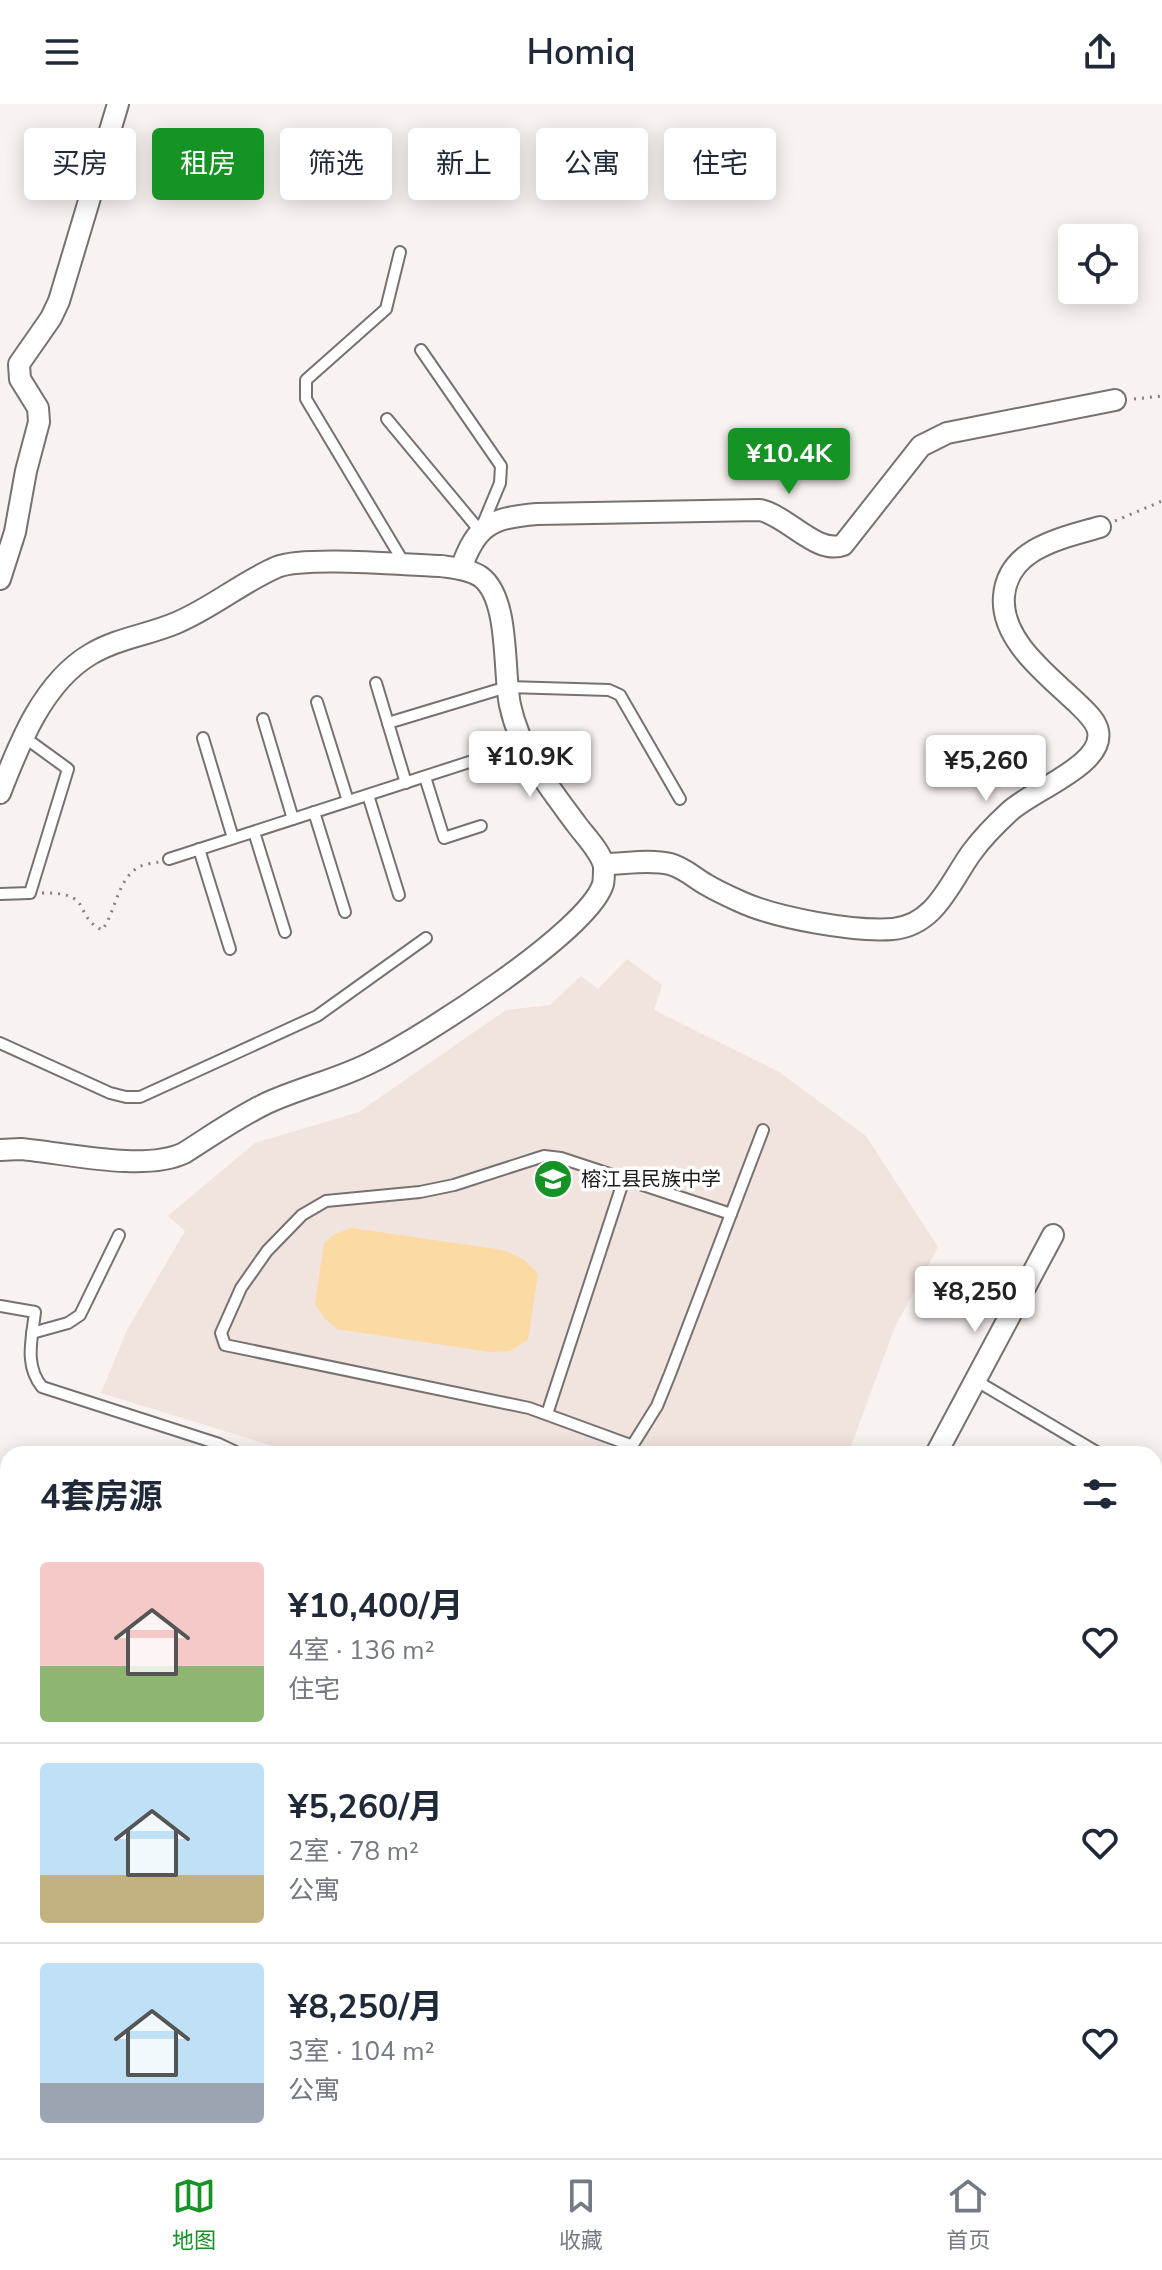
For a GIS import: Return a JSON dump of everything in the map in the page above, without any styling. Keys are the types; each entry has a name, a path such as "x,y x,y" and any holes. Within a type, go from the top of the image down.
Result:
{"street":[{"path":"0,579 15,532 39,422 38,408 20,379 19,364 59,301 118,104"},
{"path":"461,569 480,531 501,519 537,514 760,510 775,514 821,545 833,548 843,545 921,446 947,433 1115,400"},
{"path":"604,864 667,863 744,904 829,925 896,929 918,922 935,908 972,851 1017,804 1072,772 1092,756 1098,743 1098,729 1084,710 1025,651 1007,620 1003,604 1008,577 1028,554 1055,540 1100,527"},
{"path":"0,793 24,737 50,690 70,668 91,653 174,624 281,566 306,563 461,569 481,577 494,593 500,612 507,687 522,745 604,864 603,884 593,902 561,934 451,1016 373,1062 267,1103 172,1159 148,1163 21,1149 0,1150"},
{"path":"940,1446 1053,1235"}],"lane":[{"path":"400,252 386,309 306,380 306,399 405,565"},
{"path":"387,419 480,531 500,483 501,466 421,350"},
{"path":"376,683 406,783"},
{"path":"388,723 507,687 609,690 620,695 680,799"},
{"path":"317,702 348,801"},
{"path":"263,719 293,819"},
{"path":"0,894 30,893 68,769 24,737"},
{"path":"203,738 233,838"},
{"path":"169,859 522,745"},
{"path":"425,777 444,838 481,826"},
{"path":"368,795 399,895"},
{"path":"314,812 345,912"},
{"path":"254,832 285,932"},
{"path":"199,849 230,949"},
{"path":"0,1043 110,1093 140,1097 317,1016 426,938"},
{"path":"632,1446 657,1406 763,1130"},
{"path":"621,1446 547,1414 225,1345 221,1333 241,1288 267,1251 302,1215 326,1201 420,1192 454,1185 544,1156 561,1158 731,1214"},
{"path":"547,1414 624,1179"},
{"path":"32,1333 68,1323 80,1315 119,1235"},
{"path":"0,1306 35,1312 32,1375 42,1387 223,1446"},
{"path":"975,1380 1086,1446"}],"path":[{"path":"1115,400 1162,396"},
{"path":"1100,527 1162,501"},
{"path":"30,893 71,895 80,903 94,926 102,930 125,881 138,867 169,859"}],"shaded area":[{"name":"榕江县民族中学","path":"627,959 662,985 654,1010 779,1072 866,1136 938,1247 895,1327 851,1446 273,1446 101,1393 127,1330 185,1231 168,1216 255,1143 359,1112 506,1010 550,1005 581,976 598,989"},
{"path":"351,1228 503,1250 523,1259 538,1274 528,1340 510,1351 490,1352 337,1329 325,1319 315,1304 324,1243 335,1234"}],"place":[{"name":"榕江县民族中学","path":"553,1179"}]}
